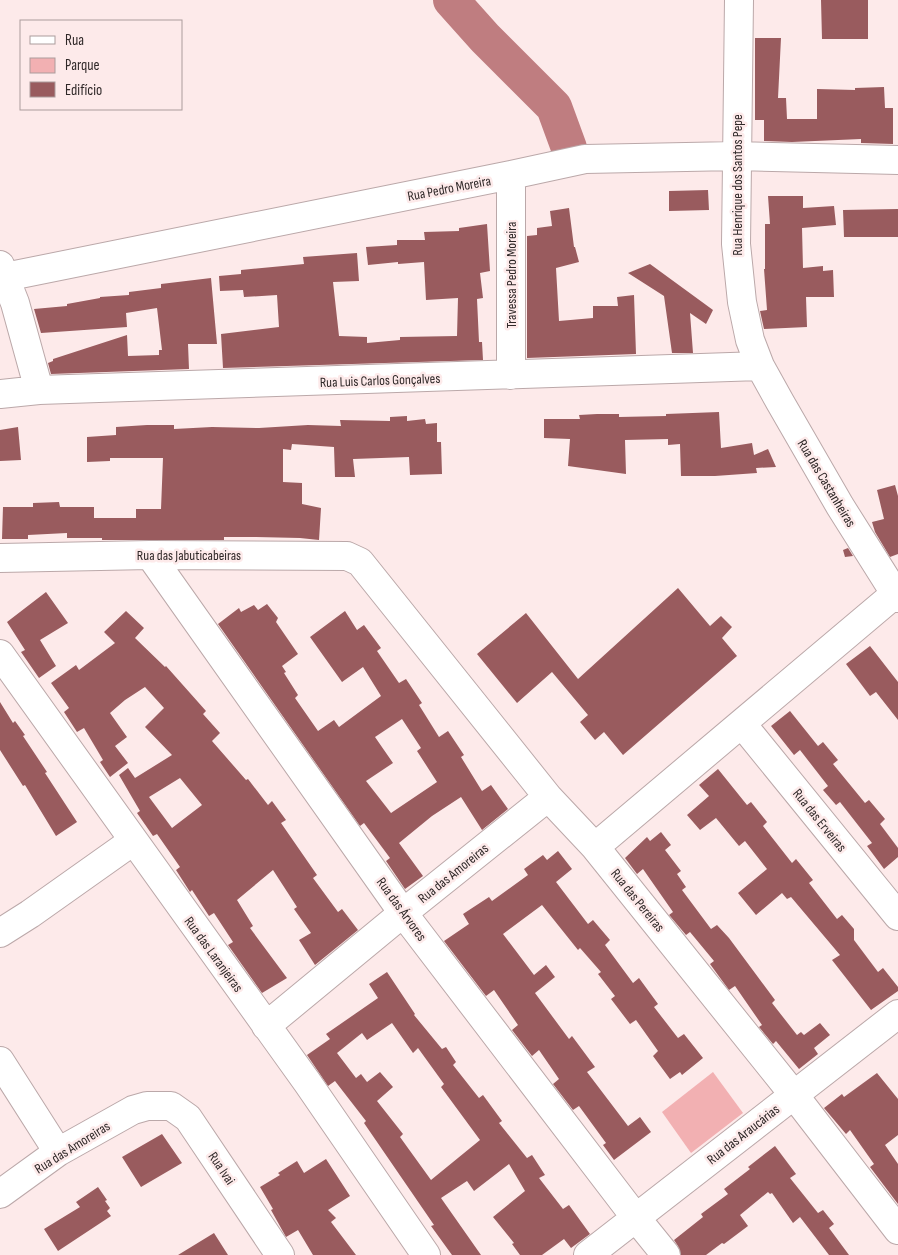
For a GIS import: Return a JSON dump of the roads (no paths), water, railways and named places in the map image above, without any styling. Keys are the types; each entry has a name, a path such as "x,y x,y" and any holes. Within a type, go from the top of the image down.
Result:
{"street":[{"name":"Rua Henrique dos Santos Pepe","path":"739,0 736,244 742,302 750,340 760,366"},
{"name":"Rua Pedro Moreira","path":"3,271 511,175 585,159 736,156 898,160"},
{"name":"Travessa Pedro Moreira","path":"510,375 511,175"},
{"path":"3,271 7,306 39,390"},
{"name":"Rua Luis Carlos Gonçalves","path":"0,394 39,390 760,366"},
{"name":"Rua das Castanheiras","path":"760,366 840,506 896,596"},
{"name":"Rua das Jabuticabeiras","path":"0,558 150,555 347,556 360,562 371,575"},
{"name":"Rua das Árvores","path":"150,555 403,913 666,1255"},
{"name":"Rua das Pereiras","path":"371,575 548,797 595,847 794,1094 898,1230"},
{"path":"595,847 896,596"},
{"name":"Rua das Laranjeiras","path":"0,655 307,1082 426,1255"},
{"name":"Rua das Erveiras","path":"742,724 898,916"},
{"name":"Rua das Amoreiras","path":"266,1026 548,797"},
{"path":"0,933 133,841"},
{"name":"Rua das Araucárias","path":"588,1255 898,1014"},
{"path":"0,1061 58,1152"},
{"name":"Rua das Amoreiras","path":"0,1194 58,1152 132,1110 147,1106"},
{"name":"Rua Ivai","path":"147,1106 171,1106 188,1118 275,1253"}],"waterway":[{"path":"451,0 485,38 554,107 569,148"}]}
